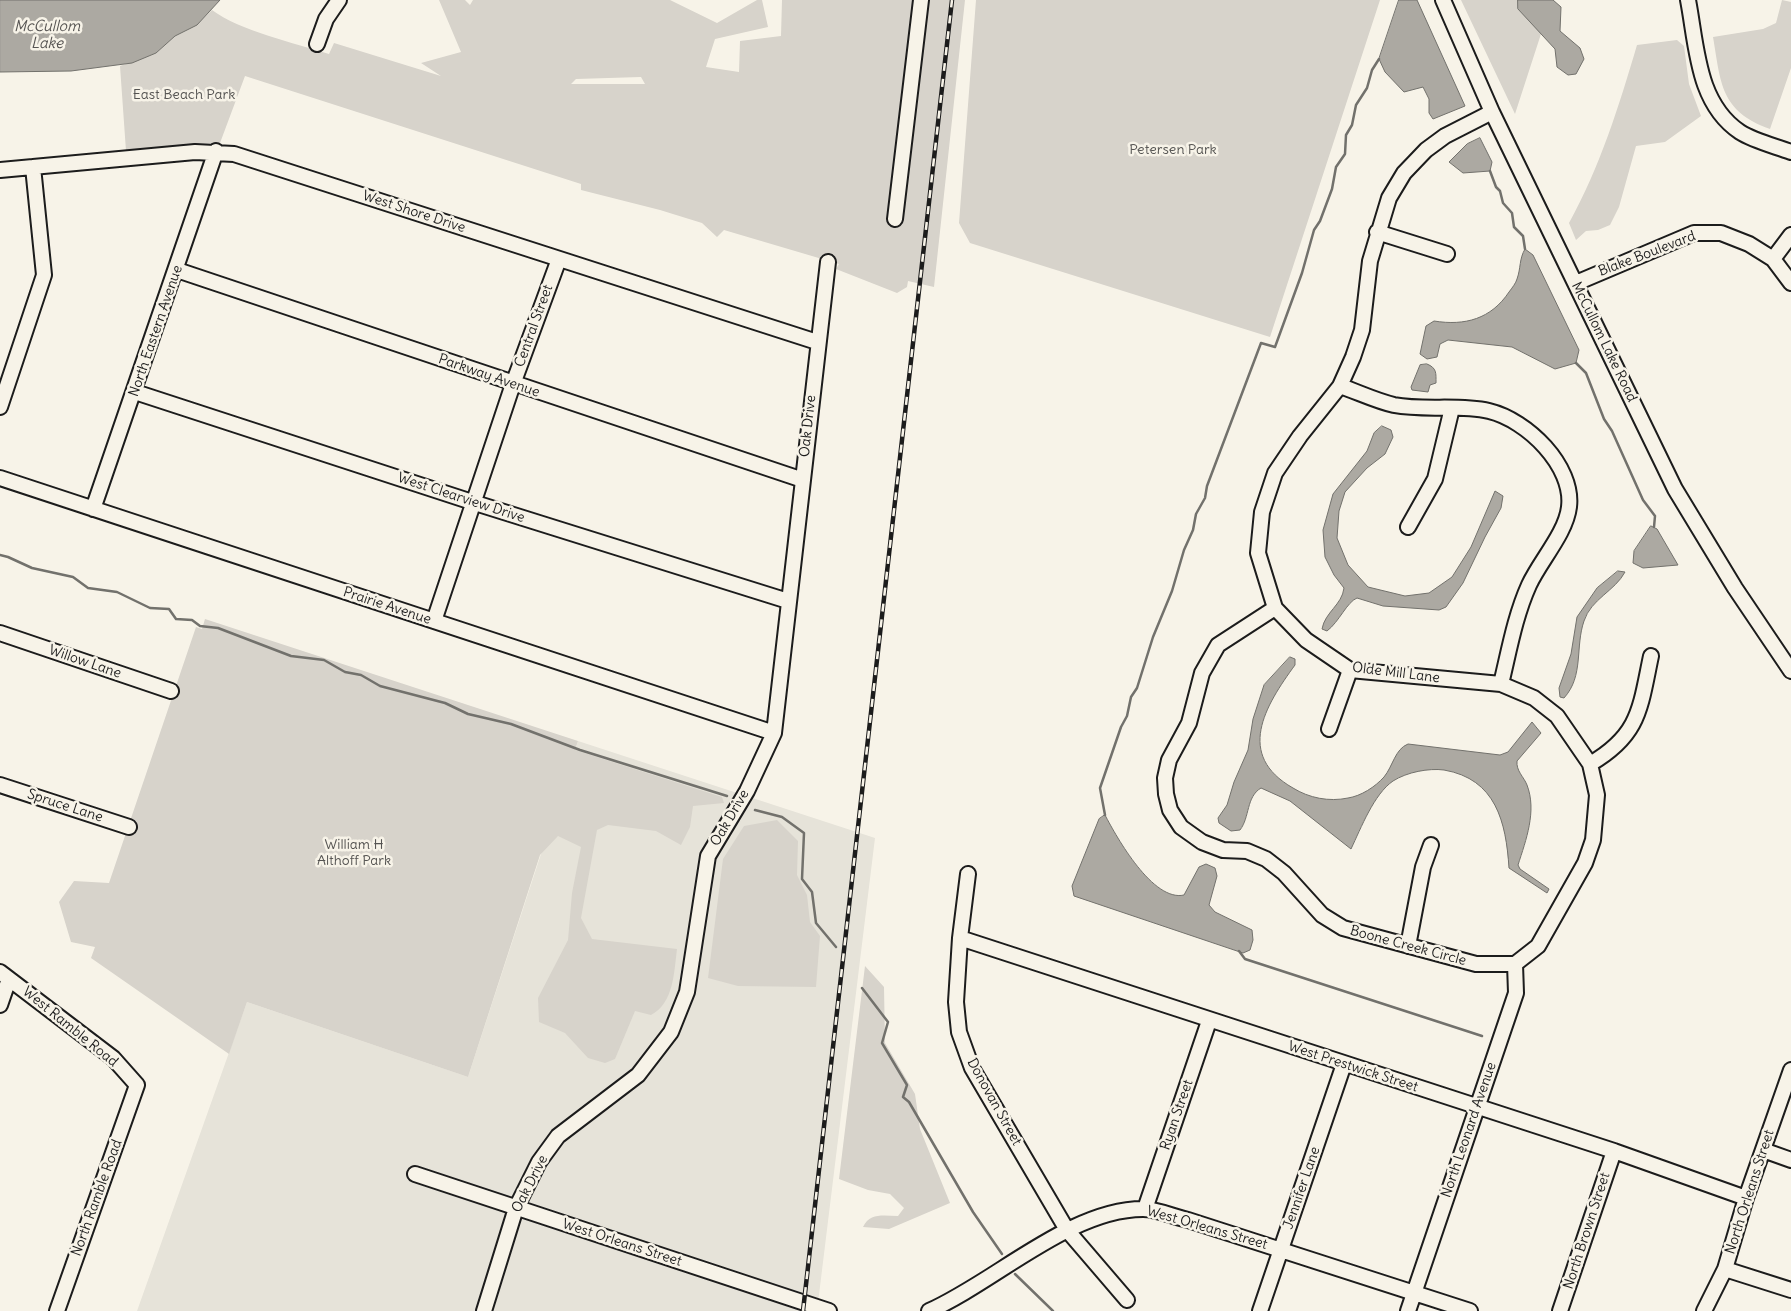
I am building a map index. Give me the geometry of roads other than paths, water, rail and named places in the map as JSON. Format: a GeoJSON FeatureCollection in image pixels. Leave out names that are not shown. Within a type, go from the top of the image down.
{"type":"FeatureCollection","features":[{"type":"Feature","properties":{"kind":"street"},"geometry":{"type":"LineString","coordinates":[[317,44],[326,19],[338,0]]}},
{"type":"Feature","properties":{"kind":"street"},"geometry":{"type":"LineString","coordinates":[[895,219],[921,0]]}},
{"type":"Feature","properties":{"kind":"street","name":"McCullom Lake Road"},"geometry":{"type":"LineString","coordinates":[[1443,0],[1492,112],[1675,489],[1735,588],[1791,671]]}},
{"type":"Feature","properties":{"kind":"street"},"geometry":{"type":"LineString","coordinates":[[1688,0],[1704,90],[1721,116],[1741,133],[1791,152]]}},
{"type":"Feature","properties":{"kind":"street","name":"Olde Mill Lane"},"geometry":{"type":"LineString","coordinates":[[1492,112],[1445,136],[1426,150],[1404,173],[1389,198],[1377,232],[1370,261],[1362,330],[1340,386],[1300,436],[1276,473],[1262,512],[1258,553],[1275,608],[1306,640],[1350,670],[1501,684],[1534,698],[1557,716],[1590,764],[1597,795],[1593,840],[1585,863],[1538,946],[1514,964]]}},
{"type":"Feature","properties":{"kind":"street","name":"West Shore Drive"},"geometry":{"type":"LineString","coordinates":[[0,170],[195,152],[216,152],[257,160],[817,342]]}},
{"type":"Feature","properties":{"kind":"street","name":"North Eastern Avenue"},"geometry":{"type":"LineString","coordinates":[[93,509],[135,392],[216,152]]}},
{"type":"Feature","properties":{"kind":"street"},"geometry":{"type":"LineString","coordinates":[[0,408],[44,275],[33,167]]}},
{"type":"Feature","properties":{"kind":"street"},"geometry":{"type":"LineString","coordinates":[[1377,232],[1448,254]]}},
{"type":"Feature","properties":{"kind":"street","name":"Blake Boulevard"},"geometry":{"type":"LineString","coordinates":[[1576,283],[1694,233],[1721,233],[1749,244],[1773,259],[1791,283]]}},
{"type":"Feature","properties":{"kind":"street"},"geometry":{"type":"LineString","coordinates":[[1773,259],[1791,235]]}},
{"type":"Feature","properties":{"kind":"street","name":"Central Street"},"geometry":{"type":"LineString","coordinates":[[434,621],[472,502],[558,259]]}},
{"type":"Feature","properties":{"kind":"street","name":"Oak Drive"},"geometry":{"type":"LineString","coordinates":[[484,1311],[516,1208],[539,1162],[558,1136],[638,1075],[671,1032],[687,992],[708,856],[747,791],[774,734],[817,342],[828,262]]}},
{"type":"Feature","properties":{"kind":"street","name":"Parkway Avenue"},"geometry":{"type":"LineString","coordinates":[[177,270],[803,480]]}},
{"type":"Feature","properties":{"kind":"street"},"geometry":{"type":"LineString","coordinates":[[1340,386],[1394,405],[1490,412],[1510,420],[1528,431],[1559,467],[1566,484],[1569,507],[1564,526],[1529,586],[1518,617],[1501,684]]}},
{"type":"Feature","properties":{"kind":"street","name":"West Clearview Drive"},"geometry":{"type":"LineString","coordinates":[[135,392],[472,502],[788,602]]}},
{"type":"Feature","properties":{"kind":"street"},"geometry":{"type":"LineString","coordinates":[[1408,527],[1435,479],[1452,408]]}},
{"type":"Feature","properties":{"kind":"street","name":"Prairie Avenue"},"geometry":{"type":"LineString","coordinates":[[0,478],[774,734]]}},
{"type":"Feature","properties":{"kind":"street","name":"Boone Creek Circle"},"geometry":{"type":"LineString","coordinates":[[1275,608],[1218,645],[1202,673],[1190,723],[1169,760],[1165,778],[1170,810],[1181,827],[1202,842],[1223,850],[1247,851],[1266,860],[1284,873],[1322,915],[1343,928],[1476,964],[1514,964]]}},
{"type":"Feature","properties":{"kind":"street","name":"Willow Lane"},"geometry":{"type":"LineString","coordinates":[[0,633],[171,691]]}},
{"type":"Feature","properties":{"kind":"street"},"geometry":{"type":"LineString","coordinates":[[1590,764],[1609,753],[1628,733],[1640,710],[1650,656]]}},
{"type":"Feature","properties":{"kind":"street"},"geometry":{"type":"LineString","coordinates":[[1329,729],[1350,670]]}},
{"type":"Feature","properties":{"kind":"street","name":"Spruce Lane"},"geometry":{"type":"LineString","coordinates":[[0,784],[129,827]]}},
{"type":"Feature","properties":{"kind":"street"},"geometry":{"type":"LineString","coordinates":[[1408,946],[1423,867],[1432,845]]}},
{"type":"Feature","properties":{"kind":"street","name":"Donovan Street"},"geometry":{"type":"LineString","coordinates":[[968,874],[960,938],[956,1002],[959,1032],[972,1068],[1067,1230],[1127,1300]]}},
{"type":"Feature","properties":{"kind":"street","name":"West Prestwick Street"},"geometry":{"type":"LineString","coordinates":[[960,938],[1210,1021],[1614,1151],[1746,1198]]}},
{"type":"Feature","properties":{"kind":"street","name":"North Leonard Avenue"},"geometry":{"type":"LineString","coordinates":[[1408,1311],[1516,993],[1514,964]]}},
{"type":"Feature","properties":{"kind":"street"},"geometry":{"type":"LineString","coordinates":[[0,1005],[5,976]]}},
{"type":"Feature","properties":{"kind":"street","name":"West Ramble Road"},"geometry":{"type":"LineString","coordinates":[[5,976],[113,1058],[137,1085]]}},
{"type":"Feature","properties":{"kind":"street","name":"Ryan Street"},"geometry":{"type":"LineString","coordinates":[[1145,1209],[1210,1021]]}},
{"type":"Feature","properties":{"kind":"street","name":"Jennifer Lane"},"geometry":{"type":"LineString","coordinates":[[1260,1311],[1344,1064]]}},
{"type":"Feature","properties":{"kind":"street","name":"North Orleans Street"},"geometry":{"type":"LineString","coordinates":[[1704,1311],[1725,1268],[1746,1198],[1791,1070]]}},
{"type":"Feature","properties":{"kind":"street","name":"North Ramble Road"},"geometry":{"type":"LineString","coordinates":[[56,1311],[137,1085]]}},
{"type":"Feature","properties":{"kind":"street"},"geometry":{"type":"LineString","coordinates":[[1763,1150],[1791,1160]]}},
{"type":"Feature","properties":{"kind":"street","name":"North Brown Street"},"geometry":{"type":"LineString","coordinates":[[1560,1311],[1614,1151]]}},
{"type":"Feature","properties":{"kind":"street","name":"West Orleans Street"},"geometry":{"type":"LineString","coordinates":[[416,1174],[829,1311]]}},
{"type":"Feature","properties":{"kind":"street","name":"West Orleans Street"},"geometry":{"type":"LineString","coordinates":[[929,1311],[953,1300],[1067,1230],[1105,1214],[1145,1209],[1282,1250],[1470,1311]]}},
{"type":"Feature","properties":{"kind":"street"},"geometry":{"type":"LineString","coordinates":[[1725,1268],[1791,1290]]}},
{"type":"Feature","properties":{"kind":"water","name":"McCullom Lake"},"geometry":{"type":"Polygon","coordinates":[[[0,0],[220,0],[197,25],[175,36],[156,53],[132,63],[71,71],[0,72],[0,0]]]}},
{"type":"Feature","properties":{"kind":"water"},"geometry":{"type":"Polygon","coordinates":[[[1399,0],[1417,0],[1465,106],[1433,119],[1429,113],[1429,99],[1423,87],[1404,92],[1385,72],[1379,59],[1399,0]]]}},
{"type":"Feature","properties":{"kind":"water"},"geometry":{"type":"Polygon","coordinates":[[[1518,0],[1553,0],[1561,7],[1560,31],[1580,48],[1584,59],[1576,74],[1568,75],[1557,67],[1555,49],[1518,9],[1518,0]]]}},
{"type":"Feature","properties":{"kind":"water"},"geometry":{"type":"Polygon","coordinates":[[[1480,138],[1492,162],[1490,171],[1463,173],[1449,162],[1467,144],[1480,138]]]}},
{"type":"Feature","properties":{"kind":"water"},"geometry":{"type":"Polygon","coordinates":[[[1525,249],[1533,255],[1579,350],[1576,363],[1555,369],[1512,347],[1448,340],[1440,344],[1437,357],[1427,359],[1420,354],[1426,326],[1434,321],[1467,321],[1486,314],[1502,301],[1516,281],[1525,249]]]}},
{"type":"Feature","properties":{"kind":"water"},"geometry":{"type":"Polygon","coordinates":[[[1427,364],[1433,367],[1435,371],[1436,383],[1430,385],[1428,392],[1412,390],[1411,387],[1420,365],[1427,364]]]}},
{"type":"Feature","properties":{"kind":"water"},"geometry":{"type":"Polygon","coordinates":[[[1382,426],[1391,430],[1393,437],[1385,454],[1367,468],[1345,492],[1339,511],[1337,538],[1348,565],[1368,587],[1405,596],[1429,593],[1452,577],[1471,547],[1495,491],[1503,496],[1501,508],[1463,583],[1446,607],[1439,610],[1383,606],[1357,598],[1353,600],[1327,631],[1322,629],[1324,623],[1343,594],[1344,588],[1334,575],[1325,557],[1323,530],[1333,494],[1367,451],[1374,433],[1382,426]]]}},
{"type":"Feature","properties":{"kind":"water"},"geometry":{"type":"Polygon","coordinates":[[[1651,526],[1657,529],[1678,565],[1643,568],[1633,563],[1634,551],[1651,526]]]}},
{"type":"Feature","properties":{"kind":"water"},"geometry":{"type":"Polygon","coordinates":[[[1618,571],[1625,572],[1621,579],[1587,613],[1581,631],[1577,671],[1570,689],[1564,698],[1560,697],[1559,688],[1571,654],[1577,617],[1597,588],[1618,571]]]}},
{"type":"Feature","properties":{"kind":"water"},"geometry":{"type":"Polygon","coordinates":[[[1290,657],[1295,659],[1295,665],[1266,713],[1261,729],[1260,745],[1265,761],[1275,775],[1293,788],[1312,797],[1341,799],[1368,791],[1384,777],[1397,754],[1408,744],[1500,755],[1508,752],[1532,722],[1541,733],[1517,761],[1519,771],[1527,785],[1531,805],[1529,825],[1518,865],[1520,869],[1549,889],[1547,893],[1509,868],[1501,819],[1487,793],[1476,783],[1462,775],[1444,770],[1425,770],[1411,773],[1393,781],[1374,803],[1351,849],[1290,801],[1261,788],[1250,802],[1240,830],[1231,831],[1219,823],[1218,818],[1227,805],[1234,782],[1248,750],[1253,719],[1264,685],[1290,657]]]}},
{"type":"Feature","properties":{"kind":"water"},"geometry":{"type":"Polygon","coordinates":[[[1105,815],[1137,866],[1160,889],[1172,895],[1184,895],[1199,867],[1206,864],[1215,868],[1217,876],[1209,905],[1215,912],[1252,930],[1253,940],[1250,950],[1243,953],[1074,896],[1072,886],[1099,819],[1105,815]]]}},
{"type":"Feature","properties":{"kind":"waterway"},"geometry":{"type":"LineString","coordinates":[[1105,815],[1100,788],[1121,727],[1127,716],[1131,697],[1137,688],[1153,637],[1172,591],[1184,550],[1193,530],[1196,514],[1205,498],[1207,486],[1261,343],[1275,347],[1302,273],[1314,230],[1320,221],[1332,189],[1336,167],[1345,154],[1346,135],[1352,125],[1356,105],[1367,88],[1372,70],[1379,59]]}},
{"type":"Feature","properties":{"kind":"waterway"},"geometry":{"type":"LineString","coordinates":[[1490,171],[1496,187],[1500,191],[1503,203],[1512,213],[1514,227],[1523,236],[1525,249]]}},
{"type":"Feature","properties":{"kind":"waterway"},"geometry":{"type":"LineString","coordinates":[[1576,363],[1586,373],[1604,419],[1612,431],[1643,500],[1655,516],[1654,527]]}},
{"type":"Feature","properties":{"kind":"waterway"},"geometry":{"type":"LineString","coordinates":[[0,555],[32,568],[73,577],[88,588],[117,592],[150,608],[169,609],[176,619],[192,620],[200,626],[218,628],[291,656],[324,660],[345,672],[361,675],[380,686],[445,703],[468,714],[511,724],[580,750],[727,796]]}},
{"type":"Feature","properties":{"kind":"waterway"},"geometry":{"type":"LineString","coordinates":[[755,810],[782,817],[804,833],[802,879],[812,892],[816,923],[836,947]]}},
{"type":"Feature","properties":{"kind":"waterway"},"geometry":{"type":"LineString","coordinates":[[1239,951],[1245,959],[1482,1036]]}},
{"type":"Feature","properties":{"kind":"waterway"},"geometry":{"type":"LineString","coordinates":[[862,988],[888,1022],[882,1043],[907,1085],[903,1097],[909,1102],[973,1212],[1002,1254]]}},
{"type":"Feature","properties":{"kind":"waterway"},"geometry":{"type":"LineString","coordinates":[[1015,1274],[1053,1311]]}},
{"type":"Feature","properties":{"kind":"railway"},"geometry":{"type":"LineString","coordinates":[[803,1311],[952,0]]}},
{"type":"Feature","properties":{"kind":"park label","name":"East Beach Park"},"geometry":{"type":"Point","coordinates":[184,95]}},
{"type":"Feature","properties":{"kind":"park label","name":"Petersen Park"},"geometry":{"type":"Point","coordinates":[1173,150]}},
{"type":"Feature","properties":{"kind":"park label","name":"William H Althoff Park"},"geometry":{"type":"Point","coordinates":[354,854]}}]}
